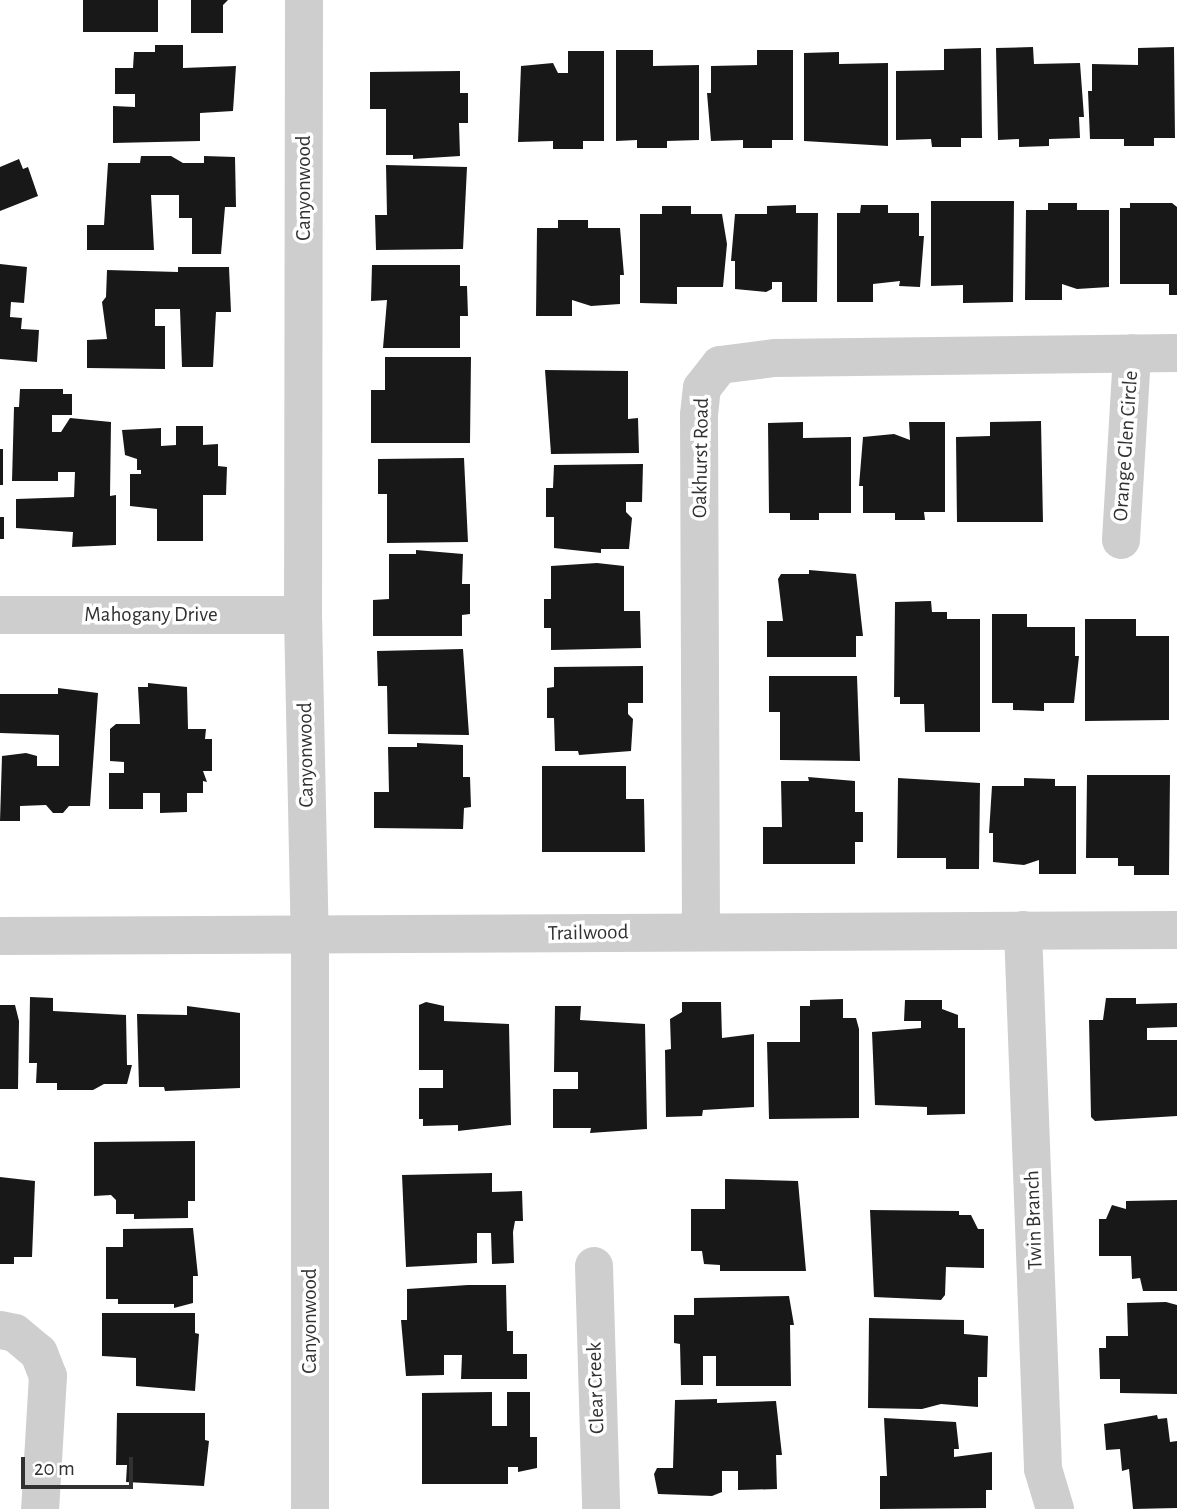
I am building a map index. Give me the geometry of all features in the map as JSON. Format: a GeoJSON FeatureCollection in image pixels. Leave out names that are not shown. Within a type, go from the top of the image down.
{"type":"FeatureCollection","features":[{"type":"Feature","properties":{"kind":"street","name":"Canyonwood"},"geometry":{"type":"LineString","coordinates":[[304,0],[303,615],[310,938],[310,1509]]}},
{"type":"Feature","properties":{"kind":"street","name":"Orange Glen Circle"},"geometry":{"type":"LineString","coordinates":[[1121,540],[1132,353]]}},
{"type":"Feature","properties":{"kind":"street","name":"Oakhurst Road"},"geometry":{"type":"LineString","coordinates":[[701,930],[702,388],[720,365],[745,359],[1177,353]]}},
{"type":"Feature","properties":{"kind":"street","name":"Mahogany Drive"},"geometry":{"type":"LineString","coordinates":[[0,615],[303,615]]}},
{"type":"Feature","properties":{"kind":"street","name":"Trailwood"},"geometry":{"type":"LineString","coordinates":[[0,936],[310,938],[701,930],[1177,930]]}},
{"type":"Feature","properties":{"kind":"street","name":"Twin Branch"},"geometry":{"type":"LineString","coordinates":[[1023,930],[1043,1469],[1055,1509]]}},
{"type":"Feature","properties":{"kind":"street","name":"Clear Creek"},"geometry":{"type":"LineString","coordinates":[[594,1266],[601,1509]]}},
{"type":"Feature","properties":{"kind":"street"},"geometry":{"type":"LineString","coordinates":[[0,1330],[15,1333],[39,1353],[48,1376],[49,1412],[40,1509]]}},
{"type":"Feature","properties":{"kind":"building"},"geometry":{"type":"Polygon","coordinates":[[[83,0],[158,0],[158,32],[83,32],[83,0]]]}},
{"type":"Feature","properties":{"kind":"building"},"geometry":{"type":"Polygon","coordinates":[[[191,0],[228,0],[223,5],[223,33],[191,33],[191,0]]]}},
{"type":"Feature","properties":{"kind":"building"},"geometry":{"type":"Polygon","coordinates":[[[155,45],[183,45],[183,68],[236,66],[233,111],[200,113],[200,141],[113,143],[113,106],[135,107],[135,94],[115,94],[115,68],[133,68],[134,52],[155,52],[155,45]]]}},
{"type":"Feature","properties":{"kind":"building"},"geometry":{"type":"Polygon","coordinates":[[[1033,47],[1034,64],[1080,63],[1084,117],[1079,117],[1080,138],[1049,139],[1049,146],[1019,147],[1019,139],[998,140],[996,48],[1033,47]]]}},
{"type":"Feature","properties":{"kind":"building"},"geometry":{"type":"Polygon","coordinates":[[[1174,47],[1175,138],[1154,138],[1154,146],[1124,146],[1124,139],[1090,139],[1088,91],[1092,91],[1092,64],[1138,65],[1138,48],[1174,47]]]}},
{"type":"Feature","properties":{"kind":"building"},"geometry":{"type":"Polygon","coordinates":[[[981,48],[982,138],[961,138],[961,147],[932,147],[931,139],[896,140],[896,71],[944,70],[944,49],[981,48]]]}},
{"type":"Feature","properties":{"kind":"building"},"geometry":{"type":"Polygon","coordinates":[[[616,50],[653,50],[653,66],[699,65],[699,140],[667,141],[667,148],[637,148],[637,140],[616,141],[616,50]]]}},
{"type":"Feature","properties":{"kind":"building"},"geometry":{"type":"Polygon","coordinates":[[[757,50],[793,50],[793,140],[772,140],[772,148],[743,148],[743,140],[711,141],[707,93],[711,93],[711,66],[757,65],[757,50]]]}},
{"type":"Feature","properties":{"kind":"building"},"geometry":{"type":"Polygon","coordinates":[[[568,51],[604,51],[604,141],[583,141],[583,149],[553,149],[553,141],[518,142],[521,66],[553,63],[558,73],[568,73],[568,51]]]}},
{"type":"Feature","properties":{"kind":"building"},"geometry":{"type":"Polygon","coordinates":[[[839,52],[839,64],[888,63],[888,146],[804,141],[804,53],[839,52]]]}},
{"type":"Feature","properties":{"kind":"building"},"geometry":{"type":"Polygon","coordinates":[[[460,71],[460,93],[468,93],[468,123],[459,123],[460,156],[413,159],[413,155],[386,155],[386,109],[370,109],[370,72],[460,71]]]}},
{"type":"Feature","properties":{"kind":"building"},"geometry":{"type":"Polygon","coordinates":[[[141,156],[171,156],[183,163],[204,163],[204,156],[235,157],[236,207],[225,207],[221,254],[192,254],[192,218],[179,218],[179,195],[151,195],[154,250],[87,250],[87,225],[104,225],[108,163],[140,163],[141,156]]]}},
{"type":"Feature","properties":{"kind":"building"},"geometry":{"type":"Polygon","coordinates":[[[19,159],[23,169],[28,167],[38,196],[0,211],[0,167],[19,159]]]}},
{"type":"Feature","properties":{"kind":"building"},"geometry":{"type":"Polygon","coordinates":[[[386,165],[467,167],[463,249],[376,250],[375,215],[387,215],[386,165]]]}},
{"type":"Feature","properties":{"kind":"building"},"geometry":{"type":"Polygon","coordinates":[[[931,201],[1014,201],[1013,302],[963,303],[963,285],[931,286],[931,201]]]}},
{"type":"Feature","properties":{"kind":"building"},"geometry":{"type":"Polygon","coordinates":[[[1048,203],[1077,203],[1077,210],[1109,210],[1109,287],[1077,289],[1062,284],[1062,300],[1025,300],[1026,210],[1048,210],[1048,203]]]}},
{"type":"Feature","properties":{"kind":"building"},"geometry":{"type":"Polygon","coordinates":[[[1130,203],[1172,203],[1177,207],[1177,295],[1169,295],[1169,284],[1120,284],[1120,208],[1130,208],[1130,203]]]}},
{"type":"Feature","properties":{"kind":"building"},"geometry":{"type":"Polygon","coordinates":[[[796,205],[796,213],[818,213],[817,302],[782,302],[782,282],[772,282],[772,289],[766,292],[735,289],[735,261],[731,261],[735,214],[767,214],[767,206],[796,205]]]}},
{"type":"Feature","properties":{"kind":"building"},"geometry":{"type":"Polygon","coordinates":[[[861,205],[888,205],[888,213],[919,213],[919,236],[924,236],[920,287],[899,286],[900,281],[873,284],[873,302],[837,302],[837,213],[860,213],[861,205]]]}},
{"type":"Feature","properties":{"kind":"building"},"geometry":{"type":"Polygon","coordinates":[[[662,206],[691,206],[691,214],[722,214],[727,244],[723,287],[677,287],[677,304],[640,303],[640,214],[662,214],[662,206]]]}},
{"type":"Feature","properties":{"kind":"building"},"geometry":{"type":"Polygon","coordinates":[[[558,220],[588,220],[588,228],[620,228],[624,275],[620,275],[620,304],[591,306],[572,300],[572,316],[536,316],[537,228],[558,228],[558,220]]]}},
{"type":"Feature","properties":{"kind":"building"},"geometry":{"type":"Polygon","coordinates":[[[0,264],[27,267],[24,303],[11,302],[10,317],[22,318],[21,329],[39,330],[37,362],[0,359],[0,264]]]}},
{"type":"Feature","properties":{"kind":"building"},"geometry":{"type":"Polygon","coordinates":[[[372,265],[460,265],[460,286],[467,286],[468,316],[460,316],[460,348],[383,348],[387,300],[371,301],[372,265]]]}},
{"type":"Feature","properties":{"kind":"building"},"geometry":{"type":"Polygon","coordinates":[[[178,267],[229,267],[231,312],[216,312],[213,367],[182,367],[180,309],[155,309],[155,326],[165,326],[165,369],[87,368],[87,340],[107,339],[102,302],[106,297],[107,270],[178,272],[178,267]]]}},
{"type":"Feature","properties":{"kind":"building"},"geometry":{"type":"Polygon","coordinates":[[[385,357],[471,357],[470,443],[371,443],[371,390],[385,390],[385,357]]]}},
{"type":"Feature","properties":{"kind":"building"},"geometry":{"type":"Polygon","coordinates":[[[545,370],[628,371],[628,419],[638,418],[639,453],[551,454],[545,370]]]}},
{"type":"Feature","properties":{"kind":"building"},"geometry":{"type":"Polygon","coordinates":[[[20,389],[63,389],[63,394],[72,394],[72,415],[52,415],[52,432],[61,432],[70,418],[111,422],[110,496],[116,495],[116,545],[72,547],[73,532],[16,528],[16,499],[74,497],[75,472],[58,472],[58,481],[12,481],[14,407],[19,407],[20,389]]]}},
{"type":"Feature","properties":{"kind":"building"},"geometry":{"type":"Polygon","coordinates":[[[1041,421],[1043,522],[957,522],[956,437],[990,436],[990,422],[1041,421]]]}},
{"type":"Feature","properties":{"kind":"building"},"geometry":{"type":"Polygon","coordinates":[[[803,422],[803,438],[851,437],[851,513],[819,513],[819,520],[790,520],[790,513],[769,513],[768,423],[803,422]]]}},
{"type":"Feature","properties":{"kind":"building"},"geometry":{"type":"Polygon","coordinates":[[[909,422],[945,422],[945,512],[924,512],[925,520],[895,520],[895,513],[863,513],[863,486],[859,486],[863,437],[894,434],[910,440],[909,422]]]}},
{"type":"Feature","properties":{"kind":"building"},"geometry":{"type":"Polygon","coordinates":[[[176,426],[203,426],[203,445],[218,444],[218,466],[227,467],[226,495],[203,495],[203,541],[157,541],[157,509],[130,506],[130,474],[141,474],[141,470],[137,470],[137,459],[125,455],[122,430],[161,428],[161,446],[176,445],[176,426]]]}},
{"type":"Feature","properties":{"kind":"building"},"geometry":{"type":"Polygon","coordinates":[[[0,449],[3,449],[3,485],[0,485],[0,449]]]}},
{"type":"Feature","properties":{"kind":"building"},"geometry":{"type":"Polygon","coordinates":[[[464,458],[468,542],[387,543],[387,494],[378,494],[378,459],[464,458]]]}},
{"type":"Feature","properties":{"kind":"building"},"geometry":{"type":"Polygon","coordinates":[[[643,464],[642,502],[626,502],[626,512],[632,518],[629,549],[601,549],[601,553],[554,548],[554,517],[546,517],[546,488],[553,488],[554,465],[643,464]]]}},
{"type":"Feature","properties":{"kind":"building"},"geometry":{"type":"Polygon","coordinates":[[[0,517],[4,517],[4,539],[0,539],[0,517]]]}},
{"type":"Feature","properties":{"kind":"building"},"geometry":{"type":"Polygon","coordinates":[[[416,550],[463,554],[462,584],[470,584],[470,614],[462,615],[462,636],[373,636],[373,600],[389,599],[389,554],[416,554],[416,550]]]}},
{"type":"Feature","properties":{"kind":"building"},"geometry":{"type":"Polygon","coordinates":[[[597,563],[624,566],[624,611],[640,611],[641,648],[551,650],[551,628],[544,628],[544,599],[551,599],[551,566],[597,563]]]}},
{"type":"Feature","properties":{"kind":"building"},"geometry":{"type":"Polygon","coordinates":[[[809,570],[856,574],[863,636],[856,636],[856,657],[767,657],[767,621],[783,621],[778,579],[781,574],[809,574],[809,570]]]}},
{"type":"Feature","properties":{"kind":"building"},"geometry":{"type":"Polygon","coordinates":[[[931,601],[932,612],[947,612],[947,619],[980,619],[980,732],[925,732],[924,704],[900,704],[900,697],[894,697],[895,602],[931,601]]]}},
{"type":"Feature","properties":{"kind":"building"},"geometry":{"type":"Polygon","coordinates":[[[992,614],[1027,614],[1027,627],[1075,627],[1075,656],[1079,656],[1074,703],[1044,703],[1044,711],[1013,710],[1013,703],[992,703],[992,614]]]}},
{"type":"Feature","properties":{"kind":"building"},"geometry":{"type":"Polygon","coordinates":[[[1085,619],[1136,619],[1136,636],[1169,636],[1169,720],[1085,721],[1085,619]]]}},
{"type":"Feature","properties":{"kind":"building"},"geometry":{"type":"Polygon","coordinates":[[[463,649],[469,735],[388,734],[387,686],[378,686],[377,651],[463,649]]]}},
{"type":"Feature","properties":{"kind":"building"},"geometry":{"type":"Polygon","coordinates":[[[643,666],[643,703],[628,703],[628,714],[633,719],[631,751],[579,755],[578,751],[555,751],[554,718],[547,718],[547,688],[554,687],[554,667],[643,666]]]}},
{"type":"Feature","properties":{"kind":"building"},"geometry":{"type":"Polygon","coordinates":[[[769,676],[857,676],[860,761],[780,760],[780,712],[769,712],[769,676]]]}},
{"type":"Feature","properties":{"kind":"building"},"geometry":{"type":"Polygon","coordinates":[[[148,683],[187,687],[188,729],[206,729],[205,739],[212,739],[212,771],[203,771],[207,782],[203,781],[203,793],[187,793],[187,812],[160,813],[160,793],[143,793],[143,809],[109,809],[109,773],[124,773],[124,762],[110,761],[110,729],[116,724],[140,724],[138,687],[148,687],[148,683]]]}},
{"type":"Feature","properties":{"kind":"building"},"geometry":{"type":"Polygon","coordinates":[[[58,688],[98,693],[90,806],[69,806],[63,813],[53,813],[46,805],[20,806],[20,821],[0,821],[2,756],[26,753],[37,756],[37,766],[59,766],[59,735],[0,733],[0,694],[58,694],[58,688]]]}},
{"type":"Feature","properties":{"kind":"building"},"geometry":{"type":"Polygon","coordinates":[[[417,743],[463,745],[463,777],[470,777],[471,807],[464,808],[463,829],[374,828],[374,792],[389,792],[388,747],[417,747],[417,743]]]}},
{"type":"Feature","properties":{"kind":"building"},"geometry":{"type":"Polygon","coordinates":[[[542,766],[626,766],[626,799],[644,799],[645,852],[542,852],[542,766]]]}},
{"type":"Feature","properties":{"kind":"building"},"geometry":{"type":"Polygon","coordinates":[[[1087,775],[1170,775],[1169,875],[1134,875],[1134,866],[1118,866],[1118,858],[1086,858],[1087,775]]]}},
{"type":"Feature","properties":{"kind":"building"},"geometry":{"type":"Polygon","coordinates":[[[808,777],[855,781],[855,812],[863,812],[863,842],[855,842],[855,864],[763,864],[763,827],[782,827],[781,781],[809,781],[808,777]]]}},
{"type":"Feature","properties":{"kind":"building"},"geometry":{"type":"Polygon","coordinates":[[[898,778],[980,783],[979,869],[946,869],[946,858],[897,858],[898,778]]]}},
{"type":"Feature","properties":{"kind":"building"},"geometry":{"type":"Polygon","coordinates":[[[1024,778],[1055,779],[1055,786],[1076,786],[1076,874],[1039,874],[1039,860],[1024,865],[993,862],[993,833],[989,833],[992,786],[1024,786],[1024,778]]]}},
{"type":"Feature","properties":{"kind":"building"},"geometry":{"type":"Polygon","coordinates":[[[30,997],[53,998],[53,1011],[126,1015],[127,1065],[132,1065],[127,1084],[104,1084],[93,1090],[57,1090],[57,1083],[36,1083],[37,1063],[29,1063],[30,997]]]}},
{"type":"Feature","properties":{"kind":"building"},"geometry":{"type":"Polygon","coordinates":[[[1106,998],[1136,998],[1136,1004],[1177,1003],[1177,1027],[1147,1028],[1147,1040],[1177,1040],[1177,1116],[1095,1121],[1091,1117],[1089,1020],[1103,1020],[1106,998]]]}},
{"type":"Feature","properties":{"kind":"building"},"geometry":{"type":"Polygon","coordinates":[[[843,999],[843,1018],[856,1018],[859,1029],[859,1118],[769,1119],[767,1042],[800,1042],[800,1006],[810,1006],[810,1000],[843,999]]]}},
{"type":"Feature","properties":{"kind":"building"},"geometry":{"type":"Polygon","coordinates":[[[905,1000],[942,1000],[942,1009],[958,1015],[958,1028],[965,1028],[965,1114],[927,1115],[927,1107],[875,1105],[872,1032],[921,1028],[921,1021],[904,1021],[905,1000]]]}},
{"type":"Feature","properties":{"kind":"building"},"geometry":{"type":"Polygon","coordinates":[[[426,1002],[444,1006],[444,1021],[509,1024],[511,1125],[458,1131],[458,1125],[423,1126],[423,1119],[419,1119],[419,1088],[443,1088],[443,1070],[419,1070],[419,1005],[426,1002]]]}},
{"type":"Feature","properties":{"kind":"building"},"geometry":{"type":"Polygon","coordinates":[[[682,1002],[721,1002],[722,1038],[754,1034],[754,1107],[703,1110],[702,1116],[666,1117],[665,1050],[671,1049],[670,1019],[682,1012],[682,1002]]]}},
{"type":"Feature","properties":{"kind":"building"},"geometry":{"type":"Polygon","coordinates":[[[0,1005],[15,1005],[19,1021],[18,1089],[0,1089],[0,1005]]]}},
{"type":"Feature","properties":{"kind":"building"},"geometry":{"type":"Polygon","coordinates":[[[187,1006],[240,1013],[240,1088],[165,1091],[164,1087],[139,1087],[137,1014],[187,1015],[187,1006]]]}},
{"type":"Feature","properties":{"kind":"building"},"geometry":{"type":"Polygon","coordinates":[[[555,1006],[581,1006],[580,1020],[645,1024],[647,1129],[590,1133],[591,1128],[553,1128],[553,1089],[578,1089],[578,1072],[554,1072],[555,1006]]]}},
{"type":"Feature","properties":{"kind":"building"},"geometry":{"type":"Polygon","coordinates":[[[195,1141],[195,1201],[188,1201],[188,1218],[134,1219],[134,1214],[116,1214],[116,1200],[111,1195],[94,1196],[94,1142],[195,1141]]]}},
{"type":"Feature","properties":{"kind":"building"},"geometry":{"type":"Polygon","coordinates":[[[492,1173],[492,1192],[522,1191],[523,1221],[515,1221],[513,1232],[514,1263],[492,1264],[491,1233],[477,1233],[477,1263],[406,1267],[402,1175],[492,1173]]]}},
{"type":"Feature","properties":{"kind":"building"},"geometry":{"type":"Polygon","coordinates":[[[0,1177],[35,1181],[32,1257],[14,1257],[14,1264],[0,1264],[0,1177]]]}},
{"type":"Feature","properties":{"kind":"building"},"geometry":{"type":"Polygon","coordinates":[[[725,1179],[798,1181],[806,1271],[720,1271],[720,1265],[704,1264],[702,1251],[691,1251],[691,1209],[725,1209],[725,1179]]]}},
{"type":"Feature","properties":{"kind":"building"},"geometry":{"type":"Polygon","coordinates":[[[1177,1200],[1177,1291],[1143,1291],[1140,1278],[1132,1279],[1131,1256],[1099,1256],[1099,1219],[1106,1219],[1112,1205],[1126,1209],[1126,1201],[1177,1200]]]}},
{"type":"Feature","properties":{"kind":"building"},"geometry":{"type":"Polygon","coordinates":[[[870,1210],[959,1211],[959,1215],[971,1215],[978,1229],[984,1229],[984,1268],[946,1267],[945,1295],[941,1300],[874,1297],[870,1210]]]}},
{"type":"Feature","properties":{"kind":"building"},"geometry":{"type":"Polygon","coordinates":[[[193,1228],[198,1276],[193,1276],[193,1303],[174,1308],[174,1304],[118,1304],[118,1299],[106,1299],[106,1247],[123,1247],[123,1229],[193,1228]]]}},
{"type":"Feature","properties":{"kind":"building"},"geometry":{"type":"Polygon","coordinates":[[[506,1285],[507,1331],[513,1331],[513,1354],[527,1354],[527,1379],[461,1379],[462,1355],[444,1355],[444,1375],[406,1376],[401,1320],[407,1320],[407,1289],[506,1285]]]}},
{"type":"Feature","properties":{"kind":"building"},"geometry":{"type":"Polygon","coordinates":[[[789,1296],[794,1325],[790,1325],[791,1386],[716,1386],[716,1356],[703,1356],[703,1385],[681,1385],[680,1344],[674,1343],[674,1315],[694,1315],[694,1298],[789,1296]]]}},
{"type":"Feature","properties":{"kind":"building"},"geometry":{"type":"Polygon","coordinates":[[[1166,1302],[1177,1305],[1177,1394],[1120,1393],[1120,1379],[1100,1379],[1099,1348],[1106,1348],[1106,1336],[1128,1336],[1127,1303],[1166,1302]]]}},
{"type":"Feature","properties":{"kind":"building"},"geometry":{"type":"Polygon","coordinates":[[[102,1313],[195,1313],[195,1333],[199,1334],[195,1391],[136,1386],[136,1358],[102,1356],[102,1313]]]}},
{"type":"Feature","properties":{"kind":"building"},"geometry":{"type":"Polygon","coordinates":[[[869,1318],[964,1320],[964,1334],[988,1336],[987,1377],[978,1377],[978,1407],[941,1404],[922,1409],[868,1408],[869,1318]]]}},
{"type":"Feature","properties":{"kind":"building"},"geometry":{"type":"Polygon","coordinates":[[[492,1392],[492,1426],[507,1426],[507,1392],[530,1392],[530,1437],[537,1437],[537,1468],[518,1472],[518,1467],[508,1467],[508,1484],[422,1484],[422,1393],[492,1392]]]}},
{"type":"Feature","properties":{"kind":"building"},"geometry":{"type":"Polygon","coordinates":[[[717,1399],[717,1403],[776,1401],[782,1455],[776,1455],[777,1489],[738,1490],[738,1471],[722,1471],[722,1492],[712,1496],[658,1494],[654,1474],[657,1468],[673,1468],[675,1400],[717,1399]]]}},
{"type":"Feature","properties":{"kind":"building"},"geometry":{"type":"Polygon","coordinates":[[[117,1413],[205,1413],[205,1440],[209,1441],[204,1486],[126,1482],[127,1465],[116,1465],[117,1413]]]}},
{"type":"Feature","properties":{"kind":"building"},"geometry":{"type":"Polygon","coordinates":[[[1157,1415],[1158,1419],[1167,1418],[1170,1442],[1177,1441],[1177,1508],[1133,1509],[1129,1469],[1122,1471],[1120,1449],[1106,1450],[1104,1424],[1157,1415]]]}},
{"type":"Feature","properties":{"kind":"building"},"geometry":{"type":"Polygon","coordinates":[[[884,1418],[956,1422],[959,1449],[954,1449],[954,1457],[992,1452],[992,1490],[986,1490],[986,1508],[880,1509],[880,1476],[887,1476],[884,1418]]]}}]}
